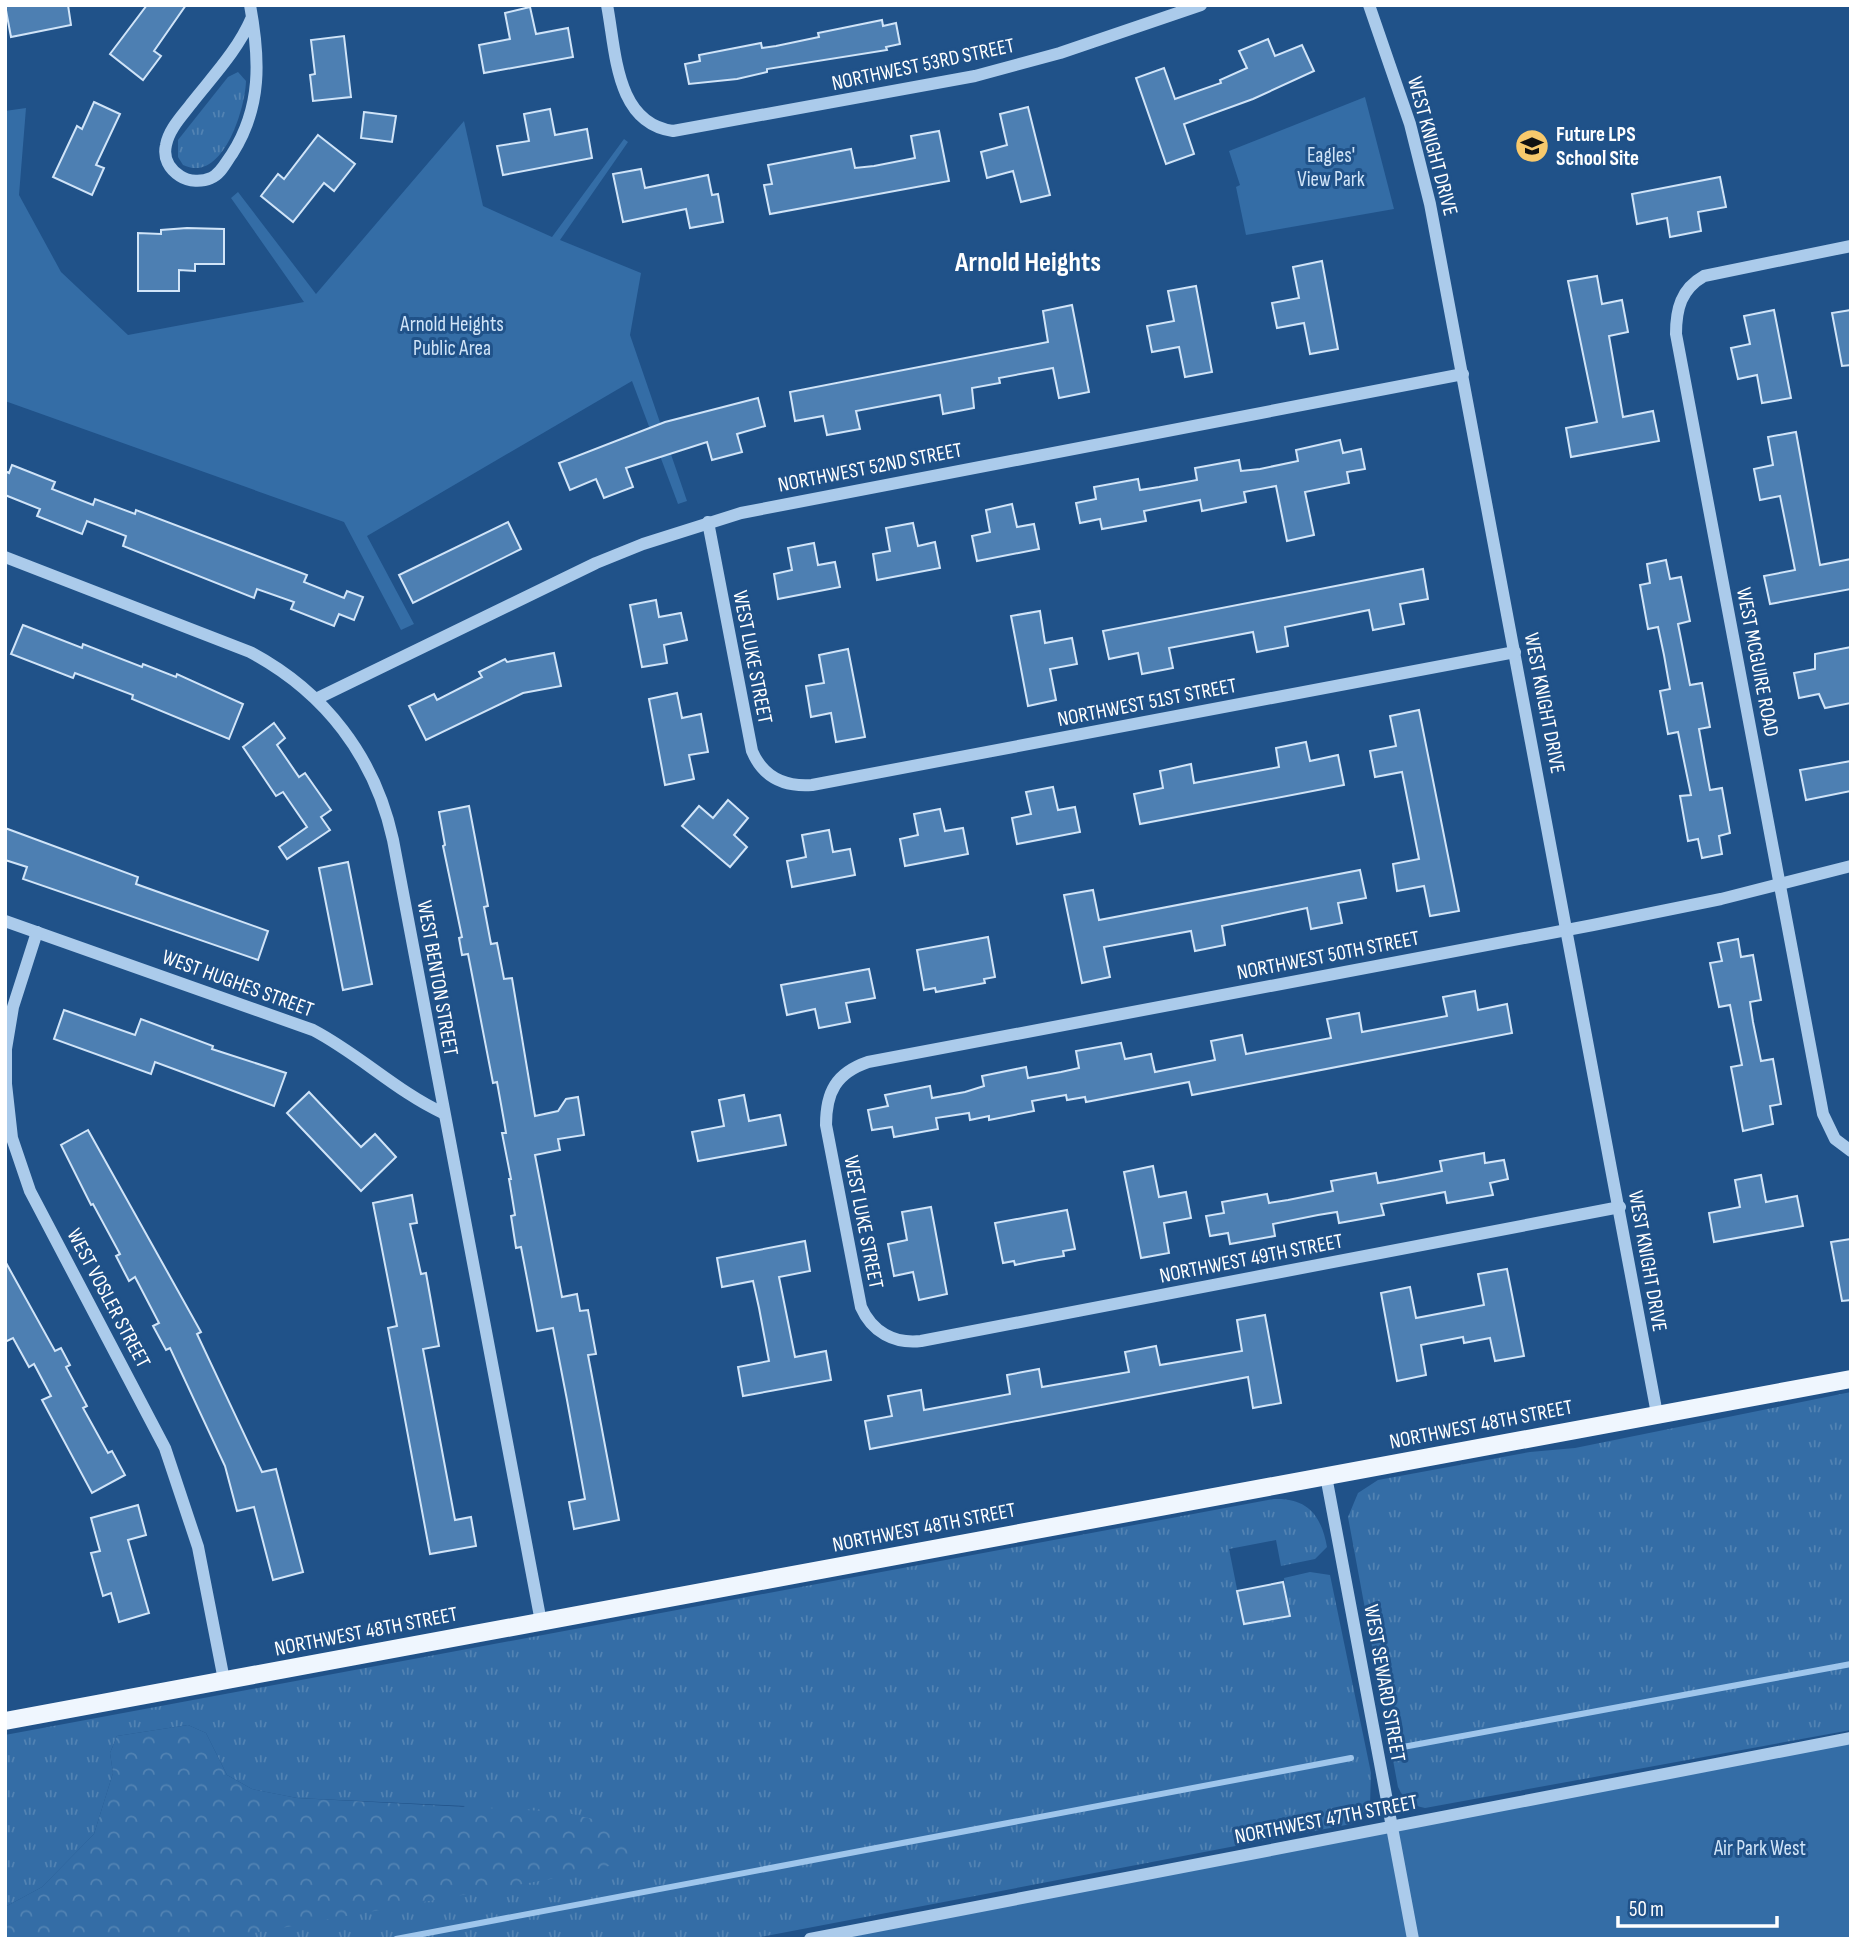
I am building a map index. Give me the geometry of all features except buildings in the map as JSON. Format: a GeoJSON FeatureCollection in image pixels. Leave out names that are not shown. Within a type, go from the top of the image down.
{"type":"FeatureCollection","features":[{"type":"Feature","properties":{"kind":"main road","name":"NORTHWEST 48TH STREET"},"geometry":{"type":"LineString","coordinates":[[5,1721],[1851,1378]]}},
{"type":"Feature","properties":{"kind":"street","name":"NORTHWEST 53RD STREET"},"geometry":{"type":"LineString","coordinates":[[607,5],[625,96],[636,113],[662,130],[686,130],[975,76],[1060,53],[1201,5]]}},
{"type":"Feature","properties":{"kind":"street","name":"WEST KNIGHT DRIVE"},"geometry":{"type":"LineString","coordinates":[[1370,5],[1419,160],[1463,374],[1657,1414]]}},
{"type":"Feature","properties":{"kind":"street"},"geometry":{"type":"LineString","coordinates":[[251,11],[258,73],[251,118],[239,142],[215,176],[199,181],[186,179],[175,172],[166,160],[167,141],[172,130],[236,47],[251,11]]}},
{"type":"Feature","properties":{"kind":"street","name":"WEST MCGUIRE ROAD"},"geometry":{"type":"LineString","coordinates":[[1851,246],[1704,276],[1688,289],[1676,314],[1676,334],[1823,1114],[1829,1131],[1851,1151]]}},
{"type":"Feature","properties":{"kind":"street","name":"NORTHWEST 52ND STREET"},"geometry":{"type":"LineString","coordinates":[[316,699],[596,563],[708,523],[775,505],[1463,374]]}},
{"type":"Feature","properties":{"kind":"street","name":"WEST LUKE STREET"},"geometry":{"type":"LineString","coordinates":[[708,523],[752,751],[760,768],[785,783]]}},
{"type":"Feature","properties":{"kind":"street","name":"WEST BENTON STREET"},"geometry":{"type":"LineString","coordinates":[[5,557],[250,652],[288,675],[316,699],[352,741],[373,777],[385,808],[541,1622]]}},
{"type":"Feature","properties":{"kind":"street","name":"NORTHWEST 51ST STREET"},"geometry":{"type":"LineString","coordinates":[[785,783],[812,785],[1515,652]]}},
{"type":"Feature","properties":{"kind":"street","name":"NORTHWEST 50TH STREET"},"geometry":{"type":"LineString","coordinates":[[827,1101],[842,1076],[868,1062],[1567,929],[1780,886],[1851,866]]}},
{"type":"Feature","properties":{"kind":"street","name":"WEST HUGHES STREET"},"geometry":{"type":"LineString","coordinates":[[5,921],[313,1030],[343,1046],[401,1089],[443,1113]]}},
{"type":"Feature","properties":{"kind":"street","name":"WEST VOSLER STREET"},"geometry":{"type":"LineString","coordinates":[[37,932],[13,1007],[6,1049],[7,1101],[12,1139],[30,1191],[164,1448],[198,1547],[224,1681]]}},
{"type":"Feature","properties":{"kind":"street","name":"WEST LUKE STREET"},"geometry":{"type":"LineString","coordinates":[[827,1101],[826,1125],[858,1298],[870,1323],[890,1338]]}},
{"type":"Feature","properties":{"kind":"street","name":"NORTHWEST 49TH STREET"},"geometry":{"type":"LineString","coordinates":[[890,1338],[921,1341],[1620,1207]]}},
{"type":"Feature","properties":{"kind":"street","name":"WEST SEWARD STREET"},"geometry":{"type":"LineString","coordinates":[[1326,1476],[1413,1939]]}},
{"type":"Feature","properties":{"kind":"street","name":"NORTHWEST 47TH STREET"},"geometry":{"type":"LineString","coordinates":[[810,1939],[1851,1738]]}},
{"type":"Feature","properties":{"kind":"green space"},"geometry":{"type":"Polygon","coordinates":[[[238,72],[246,81],[245,94],[229,141],[209,164],[197,168],[183,165],[178,157],[178,140],[228,77],[238,72]]]}},
{"type":"Feature","properties":{"kind":"green space","name":"Eagles' View Park"},"geometry":{"type":"Polygon","coordinates":[[[1365,97],[1394,209],[1246,235],[1236,187],[1240,185],[1229,151],[1365,97]]]}},
{"type":"Feature","properties":{"kind":"green space","name":"Arnold Heights Public Area"},"geometry":{"type":"Polygon","coordinates":[[[26,108],[19,195],[61,272],[128,335],[304,302],[231,198],[238,192],[316,294],[464,121],[483,206],[552,237],[624,139],[628,142],[560,240],[641,273],[630,335],[687,501],[678,504],[632,381],[367,536],[414,624],[401,630],[344,522],[5,401],[5,111],[26,108]]]}},
{"type":"Feature","properties":{"kind":"green space"},"geometry":{"type":"Polygon","coordinates":[[[1851,1392],[1851,1730],[1425,1808],[1405,1799],[1398,1787],[1348,1517],[1358,1493],[1378,1480],[1530,1452],[1575,1448],[1851,1392]]]}},
{"type":"Feature","properties":{"kind":"green space"},"geometry":{"type":"Polygon","coordinates":[[[1274,1499],[1296,1502],[1311,1511],[1321,1526],[1327,1547],[1315,1559],[1281,1566],[1276,1540],[1229,1549],[1244,1624],[1289,1616],[1284,1578],[1310,1572],[1330,1575],[1371,1773],[1370,1806],[1351,1824],[750,1939],[221,1939],[231,1937],[465,1806],[297,1798],[252,1789],[227,1775],[206,1733],[188,1725],[117,1736],[110,1753],[113,1773],[94,1834],[42,1887],[5,1907],[5,1735],[1274,1499]]]}},
{"type":"Feature","properties":{"kind":"green space"},"geometry":{"type":"Polygon","coordinates":[[[188,1725],[206,1733],[227,1775],[252,1789],[297,1798],[563,1812],[614,1824],[631,1839],[632,1854],[620,1863],[583,1873],[221,1939],[5,1939],[5,1907],[42,1887],[94,1834],[113,1773],[110,1753],[117,1736],[188,1725]]]}},
{"type":"Feature","properties":{"kind":"green space","name":"Air Park West"},"geometry":{"type":"Polygon","coordinates":[[[1851,1738],[1851,1939],[810,1939],[1851,1738]]]}},
{"type":"Feature","properties":{"kind":"waterway"},"geometry":{"type":"LineString","coordinates":[[1403,1747],[1851,1664]]}},
{"type":"Feature","properties":{"kind":"waterway"},"geometry":{"type":"LineString","coordinates":[[396,1939],[1351,1758]]}},
{"type":"Feature","properties":{"kind":"place","name":"Future LPS School Site"},"geometry":{"type":"Point","coordinates":[1532,146]}},
{"type":"Feature","properties":{"kind":"district","name":"Arnold Heights"},"geometry":{"type":"Point","coordinates":[1028,261]}}]}
